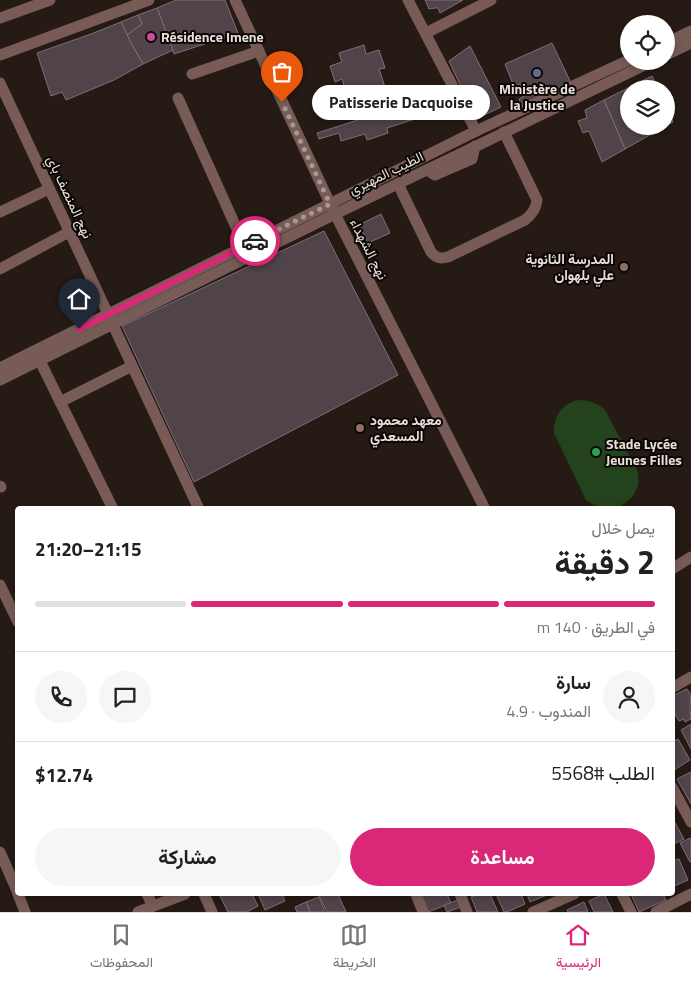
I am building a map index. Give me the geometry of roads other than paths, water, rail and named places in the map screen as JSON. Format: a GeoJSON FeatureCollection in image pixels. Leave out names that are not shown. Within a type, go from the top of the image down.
{"type":"FeatureCollection","features":[{"type":"Feature","properties":{"kind":"street"},"geometry":{"type":"LineString","coordinates":[[0,18],[50,0]]}},
{"type":"Feature","properties":{"kind":"street"},"geometry":{"type":"LineString","coordinates":[[0,55],[149,0]]}},
{"type":"Feature","properties":{"kind":"street","name":"نهج الشهداء"},"geometry":{"type":"LineString","coordinates":[[235,0],[332,209],[483,506]]}},
{"type":"Feature","properties":{"kind":"street"},"geometry":{"type":"LineString","coordinates":[[408,0],[476,131]]}},
{"type":"Feature","properties":{"kind":"street"},"geometry":{"type":"LineString","coordinates":[[426,33],[491,0]]}},
{"type":"Feature","properties":{"kind":"street"},"geometry":{"type":"LineString","coordinates":[[675,39],[691,32]]}},
{"type":"Feature","properties":{"kind":"street"},"geometry":{"type":"LineString","coordinates":[[675,51],[691,43]]}},
{"type":"Feature","properties":{"kind":"street"},"geometry":{"type":"LineString","coordinates":[[192,74],[259,51]]}},
{"type":"Feature","properties":{"kind":"street"},"geometry":{"type":"LineString","coordinates":[[0,380],[38,356],[245,246],[332,209],[476,131],[620,64]]}},
{"type":"Feature","properties":{"kind":"street","name":"الطيب المهيري"},"geometry":{"type":"LineString","coordinates":[[110,319],[332,209],[398,184],[633,70]]}},
{"type":"Feature","properties":{"kind":"street","name":"نهج المنصف باي"},"geometry":{"type":"LineString","coordinates":[[0,83],[198,506]]}},
{"type":"Feature","properties":{"kind":"street"},"geometry":{"type":"LineString","coordinates":[[178,98],[245,246]]}},
{"type":"Feature","properties":{"kind":"street"},"geometry":{"type":"LineString","coordinates":[[398,184],[431,252],[437,258],[448,257],[525,220],[532,214],[537,200],[504,132]]}},
{"type":"Feature","properties":{"kind":"street"},"geometry":{"type":"LineString","coordinates":[[0,212],[49,189]]}},
{"type":"Feature","properties":{"kind":"street"},"geometry":{"type":"LineString","coordinates":[[0,269],[69,232]]}},
{"type":"Feature","properties":{"kind":"street"},"geometry":{"type":"LineString","coordinates":[[0,368],[38,356]]}},
{"type":"Feature","properties":{"kind":"street"},"geometry":{"type":"LineString","coordinates":[[38,356],[112,506]]}},
{"type":"Feature","properties":{"kind":"street"},"geometry":{"type":"LineString","coordinates":[[60,402],[132,366]]}},
{"type":"Feature","properties":{"kind":"street"},"geometry":{"type":"LineString","coordinates":[[675,567],[691,558]]}},
{"type":"Feature","properties":{"kind":"street"},"geometry":{"type":"LineString","coordinates":[[0,585],[15,616]]}},
{"type":"Feature","properties":{"kind":"street"},"geometry":{"type":"LineString","coordinates":[[675,687],[690,680]]}},
{"type":"Feature","properties":{"kind":"street"},"geometry":{"type":"LineString","coordinates":[[675,793],[691,822]]}},
{"type":"Feature","properties":{"kind":"street"},"geometry":{"type":"LineString","coordinates":[[0,852],[15,887]]}},
{"type":"Feature","properties":{"kind":"street"},"geometry":{"type":"LineString","coordinates":[[656,912],[691,894]]}},
{"type":"Feature","properties":{"kind":"street"},"geometry":{"type":"LineString","coordinates":[[19,896],[26,912]]}},
{"type":"Feature","properties":{"kind":"street"},"geometry":{"type":"LineString","coordinates":[[148,896],[153,906]]}},
{"type":"Feature","properties":{"kind":"street"},"geometry":{"type":"LineString","coordinates":[[138,912],[179,896]]}},
{"type":"Feature","properties":{"kind":"street"},"geometry":{"type":"LineString","coordinates":[[205,896],[212,912]]}},
{"type":"Feature","properties":{"kind":"street"},"geometry":{"type":"LineString","coordinates":[[417,896],[423,912]]}},
{"type":"Feature","properties":{"kind":"street"},"geometry":{"type":"LineString","coordinates":[[461,896],[468,912]]}},
{"type":"Feature","properties":{"kind":"street"},"geometry":{"type":"LineString","coordinates":[[533,912],[553,908],[571,896]]}},
{"type":"Feature","properties":{"kind":"street"},"geometry":{"type":"LineString","coordinates":[[623,896],[631,912]]}},
{"type":"Feature","properties":{"kind":"place","name":"Résidence Imene"},"geometry":{"type":"Point","coordinates":[151,37]}},
{"type":"Feature","properties":{"kind":"place","name":"Ministère de la Justice"},"geometry":{"type":"Point","coordinates":[537,73]}},
{"type":"Feature","properties":{"kind":"place","name":"Patisserie Dacquoise"},"geometry":{"type":"Point","coordinates":[282,102]}},
{"type":"Feature","properties":{"kind":"place","name":"المدرسة الثانوية علي بلهوان"},"geometry":{"type":"Point","coordinates":[624,267]}},
{"type":"Feature","properties":{"kind":"place","name":"معهد محمود المسعدي"},"geometry":{"type":"Point","coordinates":[360,428]}},
{"type":"Feature","properties":{"kind":"place","name":"Stade Lycée Jeunes Filles"},"geometry":{"type":"Point","coordinates":[596,452]}}]}
